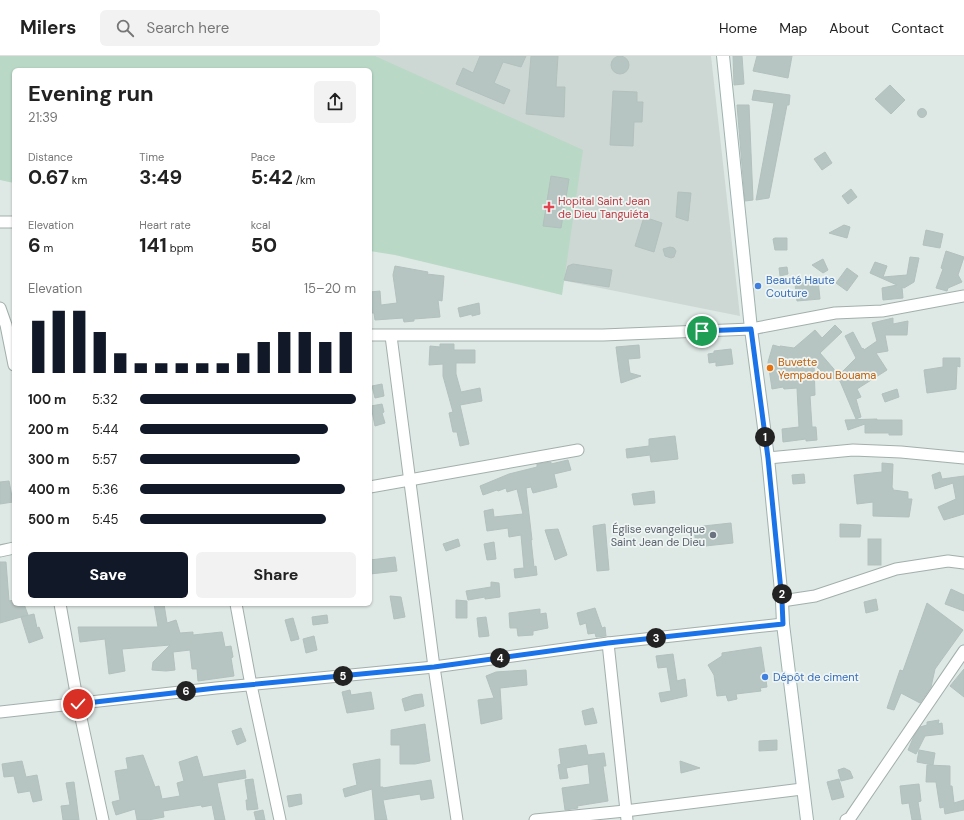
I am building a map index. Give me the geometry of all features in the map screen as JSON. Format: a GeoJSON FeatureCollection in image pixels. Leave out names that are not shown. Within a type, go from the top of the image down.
{"type":"FeatureCollection","features":[{"type":"Feature","properties":{"kind":"main road"},"geometry":{"type":"LineString","coordinates":[[724,56],[751,329],[768,458],[783,624],[802,790],[807,820]]}},
{"type":"Feature","properties":{"kind":"street"},"geometry":{"type":"LineString","coordinates":[[0,222],[12,222]]}},
{"type":"Feature","properties":{"kind":"street"},"geometry":{"type":"LineString","coordinates":[[372,335],[603,335],[751,329],[835,313],[882,310],[964,296]]}},
{"type":"Feature","properties":{"kind":"street"},"geometry":{"type":"LineString","coordinates":[[0,308],[7,325],[12,354]]}},
{"type":"Feature","properties":{"kind":"street"},"geometry":{"type":"LineString","coordinates":[[391,336],[434,667],[457,820]]}},
{"type":"Feature","properties":{"kind":"street"},"geometry":{"type":"LineString","coordinates":[[372,487],[578,450]]}},
{"type":"Feature","properties":{"kind":"street"},"geometry":{"type":"LineString","coordinates":[[768,458],[853,450],[901,452],[964,458]]}},
{"type":"Feature","properties":{"kind":"street"},"geometry":{"type":"LineString","coordinates":[[0,551],[12,548]]}},
{"type":"Feature","properties":{"kind":"street"},"geometry":{"type":"LineString","coordinates":[[782,601],[814,596],[896,568],[948,561],[964,563]]}},
{"type":"Feature","properties":{"kind":"street"},"geometry":{"type":"LineString","coordinates":[[60,606],[78,704],[103,820]]}},
{"type":"Feature","properties":{"kind":"street"},"geometry":{"type":"LineString","coordinates":[[236,606],[251,685],[280,820]]}},
{"type":"Feature","properties":{"kind":"street"},"geometry":{"type":"LineString","coordinates":[[0,712],[216,688],[434,667],[608,643],[783,624]]}},
{"type":"Feature","properties":{"kind":"street"},"geometry":{"type":"LineString","coordinates":[[608,643],[626,815]]}},
{"type":"Feature","properties":{"kind":"street"},"geometry":{"type":"LineString","coordinates":[[846,820],[850,818],[964,651]]}},
{"type":"Feature","properties":{"kind":"street"},"geometry":{"type":"LineString","coordinates":[[535,820],[626,815],[802,790]]}},
{"type":"Feature","properties":{"kind":"shaded area","name":"Hopital Saint Jean de Dieu Tanguiéta"},"geometry":{"type":"Polygon","coordinates":[[[0,56],[711,56],[740,316],[372,242],[372,68],[12,68],[0,56]]]}},
{"type":"Feature","properties":{"kind":"green space"},"geometry":{"type":"Polygon","coordinates":[[[0,56],[375,56],[583,150],[562,295],[395,255],[372,251],[372,68],[12,68],[12,183],[0,180],[0,56]]]}},
{"type":"Feature","properties":{"kind":"building"},"geometry":{"type":"Polygon","coordinates":[[[480,56],[526,56],[521,67],[503,62],[494,83],[510,90],[504,104],[456,84],[463,68],[473,73],[480,56]]]}},
{"type":"Feature","properties":{"kind":"building"},"geometry":{"type":"Polygon","coordinates":[[[531,56],[558,56],[556,87],[565,87],[564,117],[526,114],[531,56]]]}},
{"type":"Feature","properties":{"kind":"building"},"geometry":{"type":"Polygon","coordinates":[[[620,56],[626,59],[629,65],[626,71],[620,74],[614,71],[611,65],[614,59],[620,56]]]}},
{"type":"Feature","properties":{"kind":"building"},"geometry":{"type":"Polygon","coordinates":[[[733,56],[742,56],[744,84],[734,85],[733,56]]]}},
{"type":"Feature","properties":{"kind":"building"},"geometry":{"type":"Polygon","coordinates":[[[757,56],[792,56],[788,78],[753,71],[757,56]]]}},
{"type":"Feature","properties":{"kind":"building"},"geometry":{"type":"Polygon","coordinates":[[[890,85],[905,100],[891,114],[875,99],[890,85]]]}},
{"type":"Feature","properties":{"kind":"building"},"geometry":{"type":"Polygon","coordinates":[[[754,90],[790,95],[769,198],[756,200],[774,103],[752,100],[754,90]]]}},
{"type":"Feature","properties":{"kind":"building"},"geometry":{"type":"Polygon","coordinates":[[[613,91],[637,92],[637,102],[643,102],[642,122],[634,122],[633,146],[610,145],[613,91]]]}},
{"type":"Feature","properties":{"kind":"building"},"geometry":{"type":"Polygon","coordinates":[[[737,105],[749,105],[753,200],[745,201],[737,105]]]}},
{"type":"Feature","properties":{"kind":"building"},"geometry":{"type":"Polygon","coordinates":[[[920,109],[924,109],[926,113],[924,117],[920,117],[918,115],[918,111],[920,109]]]}},
{"type":"Feature","properties":{"kind":"building"},"geometry":{"type":"Polygon","coordinates":[[[825,152],[832,163],[822,170],[814,159],[825,152]]]}},
{"type":"Feature","properties":{"kind":"building"},"geometry":{"type":"Polygon","coordinates":[[[551,176],[569,179],[561,228],[543,226],[551,176]]]}},
{"type":"Feature","properties":{"kind":"building"},"geometry":{"type":"Polygon","coordinates":[[[851,189],[857,197],[848,204],[842,196],[851,189]]]}},
{"type":"Feature","properties":{"kind":"building"},"geometry":{"type":"Polygon","coordinates":[[[678,192],[691,193],[688,221],[676,217],[678,192]]]}},
{"type":"Feature","properties":{"kind":"building"},"geometry":{"type":"Polygon","coordinates":[[[644,217],[662,223],[654,252],[635,246],[644,217]]]}},
{"type":"Feature","properties":{"kind":"building"},"geometry":{"type":"Polygon","coordinates":[[[844,225],[850,227],[847,238],[829,233],[844,225]]]}},
{"type":"Feature","properties":{"kind":"building"},"geometry":{"type":"Polygon","coordinates":[[[926,230],[943,234],[940,248],[923,245],[926,230]]]}},
{"type":"Feature","properties":{"kind":"building"},"geometry":{"type":"Polygon","coordinates":[[[787,238],[787,250],[775,250],[773,239],[787,238]]]}},
{"type":"Feature","properties":{"kind":"building"},"geometry":{"type":"Polygon","coordinates":[[[670,247],[674,248],[676,251],[674,257],[671,258],[665,256],[663,249],[670,247]]]}},
{"type":"Feature","properties":{"kind":"building"},"geometry":{"type":"Polygon","coordinates":[[[946,251],[964,257],[958,275],[962,282],[948,288],[947,291],[936,288],[943,269],[941,268],[946,251]]]}},
{"type":"Feature","properties":{"kind":"building"},"geometry":{"type":"Polygon","coordinates":[[[910,257],[919,258],[914,282],[904,288],[902,287],[903,298],[883,300],[882,288],[897,285],[870,273],[875,262],[887,266],[883,277],[907,275],[910,257]]]}},
{"type":"Feature","properties":{"kind":"building"},"geometry":{"type":"Polygon","coordinates":[[[823,259],[828,270],[823,273],[812,265],[823,259]]]}},
{"type":"Feature","properties":{"kind":"building"},"geometry":{"type":"Polygon","coordinates":[[[573,264],[612,270],[609,287],[564,280],[568,266],[573,264]]]}},
{"type":"Feature","properties":{"kind":"building"},"geometry":{"type":"Polygon","coordinates":[[[395,266],[428,272],[427,274],[444,276],[442,301],[438,300],[440,317],[414,319],[414,321],[404,322],[403,318],[375,320],[374,313],[372,313],[372,292],[380,291],[381,305],[397,303],[393,275],[395,266]]]}},
{"type":"Feature","properties":{"kind":"building"},"geometry":{"type":"Polygon","coordinates":[[[787,267],[788,274],[780,276],[779,268],[787,267]]]}},
{"type":"Feature","properties":{"kind":"building"},"geometry":{"type":"Polygon","coordinates":[[[847,268],[858,276],[847,291],[836,283],[847,268]]]}},
{"type":"Feature","properties":{"kind":"building"},"geometry":{"type":"Polygon","coordinates":[[[818,280],[820,299],[797,301],[795,284],[818,280]]]}},
{"type":"Feature","properties":{"kind":"building"},"geometry":{"type":"Polygon","coordinates":[[[479,303],[480,314],[460,317],[458,308],[479,303]]]}},
{"type":"Feature","properties":{"kind":"building"},"geometry":{"type":"Polygon","coordinates":[[[893,318],[893,324],[908,321],[907,335],[885,335],[888,351],[876,353],[887,370],[857,389],[861,397],[856,399],[861,417],[856,419],[840,381],[825,375],[814,364],[815,395],[810,396],[812,427],[816,427],[817,440],[806,441],[806,439],[783,442],[782,429],[799,427],[797,388],[784,389],[783,387],[772,389],[768,362],[773,345],[794,348],[815,330],[822,338],[835,325],[842,332],[820,353],[839,375],[856,358],[845,336],[853,332],[864,350],[877,341],[872,323],[893,318]]]}},
{"type":"Feature","properties":{"kind":"building"},"geometry":{"type":"Polygon","coordinates":[[[440,344],[454,344],[454,350],[475,350],[475,363],[456,363],[456,374],[461,392],[480,388],[482,401],[460,405],[469,444],[460,446],[457,432],[453,432],[449,413],[453,412],[443,376],[443,364],[429,365],[430,346],[440,347],[440,344]]]}},
{"type":"Feature","properties":{"kind":"building"},"geometry":{"type":"Polygon","coordinates":[[[639,345],[640,358],[628,359],[630,373],[641,376],[621,383],[616,347],[639,345]]]}},
{"type":"Feature","properties":{"kind":"building"},"geometry":{"type":"Polygon","coordinates":[[[731,349],[733,364],[716,366],[716,362],[709,363],[708,354],[714,353],[714,351],[731,349]]]}},
{"type":"Feature","properties":{"kind":"building"},"geometry":{"type":"Polygon","coordinates":[[[943,358],[960,358],[960,367],[957,366],[956,389],[927,393],[924,370],[943,367],[943,358]]]}},
{"type":"Feature","properties":{"kind":"building"},"geometry":{"type":"Polygon","coordinates":[[[382,384],[384,396],[375,398],[372,386],[382,384]]]}},
{"type":"Feature","properties":{"kind":"building"},"geometry":{"type":"Polygon","coordinates":[[[897,389],[899,397],[885,402],[882,394],[897,389]]]}},
{"type":"Feature","properties":{"kind":"building"},"geometry":{"type":"Polygon","coordinates":[[[382,404],[384,412],[382,413],[385,423],[375,426],[372,406],[382,404]]]}},
{"type":"Feature","properties":{"kind":"building"},"geometry":{"type":"Polygon","coordinates":[[[845,420],[902,420],[902,435],[889,435],[889,433],[865,433],[865,424],[848,430],[845,420]]]}},
{"type":"Feature","properties":{"kind":"building"},"geometry":{"type":"Polygon","coordinates":[[[675,436],[678,459],[651,462],[650,455],[627,458],[626,449],[649,446],[649,439],[675,436]]]}},
{"type":"Feature","properties":{"kind":"building"},"geometry":{"type":"Polygon","coordinates":[[[568,460],[571,470],[554,474],[557,487],[533,493],[531,487],[526,488],[534,567],[536,566],[537,575],[515,578],[514,569],[524,568],[521,535],[509,537],[508,528],[487,531],[484,511],[493,509],[494,517],[523,514],[517,489],[507,492],[506,488],[483,495],[480,486],[509,474],[537,467],[537,464],[551,462],[551,464],[568,460]]]}},
{"type":"Feature","properties":{"kind":"building"},"geometry":{"type":"Polygon","coordinates":[[[882,463],[893,464],[893,490],[908,492],[908,499],[912,499],[909,517],[873,516],[873,502],[857,504],[854,475],[882,472],[882,463]]]}},
{"type":"Feature","properties":{"kind":"building"},"geometry":{"type":"Polygon","coordinates":[[[940,472],[942,479],[964,476],[964,514],[944,520],[938,507],[956,499],[953,483],[935,489],[932,475],[940,472]]]}},
{"type":"Feature","properties":{"kind":"building"},"geometry":{"type":"Polygon","coordinates":[[[804,474],[805,483],[793,484],[792,475],[804,474]]]}},
{"type":"Feature","properties":{"kind":"building"},"geometry":{"type":"Polygon","coordinates":[[[9,481],[12,502],[0,504],[0,482],[9,481]]]}},
{"type":"Feature","properties":{"kind":"building"},"geometry":{"type":"Polygon","coordinates":[[[654,491],[655,503],[634,505],[632,494],[654,491]]]}},
{"type":"Feature","properties":{"kind":"building"},"geometry":{"type":"Polygon","coordinates":[[[731,523],[733,543],[696,547],[694,527],[731,523]]]}},
{"type":"Feature","properties":{"kind":"building"},"geometry":{"type":"Polygon","coordinates":[[[605,524],[609,570],[597,571],[593,526],[605,524]]]}},
{"type":"Feature","properties":{"kind":"building"},"geometry":{"type":"Polygon","coordinates":[[[840,524],[861,525],[860,537],[840,537],[840,524]]]}},
{"type":"Feature","properties":{"kind":"building"},"geometry":{"type":"Polygon","coordinates":[[[558,529],[567,555],[555,560],[545,530],[558,529]]]}},
{"type":"Feature","properties":{"kind":"building"},"geometry":{"type":"Polygon","coordinates":[[[458,539],[460,546],[446,551],[443,544],[458,539]]]}},
{"type":"Feature","properties":{"kind":"building"},"geometry":{"type":"Polygon","coordinates":[[[868,539],[881,539],[881,565],[868,565],[868,539]]]}},
{"type":"Feature","properties":{"kind":"building"},"geometry":{"type":"Polygon","coordinates":[[[494,542],[496,559],[487,560],[484,544],[494,542]]]}},
{"type":"Feature","properties":{"kind":"building"},"geometry":{"type":"Polygon","coordinates":[[[395,557],[397,571],[372,574],[372,560],[395,557]]]}},
{"type":"Feature","properties":{"kind":"building"},"geometry":{"type":"Polygon","coordinates":[[[0,562],[6,562],[9,601],[12,600],[12,606],[25,606],[28,615],[0,623],[0,562]]]}},
{"type":"Feature","properties":{"kind":"building"},"geometry":{"type":"Polygon","coordinates":[[[491,582],[499,583],[500,597],[485,599],[485,597],[468,600],[466,591],[491,587],[491,582]]]}},
{"type":"Feature","properties":{"kind":"building"},"geometry":{"type":"Polygon","coordinates":[[[951,589],[964,595],[964,611],[945,604],[951,589]]]}},
{"type":"Feature","properties":{"kind":"building"},"geometry":{"type":"Polygon","coordinates":[[[390,596],[401,597],[405,617],[394,619],[390,596]]]}},
{"type":"Feature","properties":{"kind":"building"},"geometry":{"type":"Polygon","coordinates":[[[876,599],[878,610],[866,613],[864,602],[876,599]]]}},
{"type":"Feature","properties":{"kind":"building"},"geometry":{"type":"Polygon","coordinates":[[[456,600],[467,601],[467,618],[456,618],[456,600]]]}},
{"type":"Feature","properties":{"kind":"building"},"geometry":{"type":"Polygon","coordinates":[[[927,603],[963,630],[935,669],[931,687],[920,703],[901,693],[894,710],[887,708],[900,670],[903,671],[927,603]]]}},
{"type":"Feature","properties":{"kind":"building"},"geometry":{"type":"Polygon","coordinates":[[[154,606],[164,606],[167,623],[176,620],[180,633],[193,632],[193,635],[222,632],[225,647],[231,646],[234,676],[198,681],[197,669],[192,669],[190,650],[173,652],[175,670],[152,670],[153,662],[170,645],[122,649],[125,671],[109,674],[105,639],[80,642],[78,627],[158,627],[154,606]]]}},
{"type":"Feature","properties":{"kind":"building"},"geometry":{"type":"Polygon","coordinates":[[[595,608],[602,628],[605,627],[606,636],[596,637],[595,633],[588,634],[586,623],[580,625],[577,613],[595,608]]]}},
{"type":"Feature","properties":{"kind":"building"},"geometry":{"type":"Polygon","coordinates":[[[540,609],[540,614],[546,613],[548,628],[533,631],[533,635],[518,636],[517,628],[510,628],[509,613],[540,609]]]}},
{"type":"Feature","properties":{"kind":"building"},"geometry":{"type":"Polygon","coordinates":[[[34,614],[37,628],[39,627],[43,638],[29,643],[21,617],[34,614]]]}},
{"type":"Feature","properties":{"kind":"building"},"geometry":{"type":"Polygon","coordinates":[[[327,615],[328,623],[313,625],[312,617],[327,615]]]}},
{"type":"Feature","properties":{"kind":"building"},"geometry":{"type":"Polygon","coordinates":[[[486,617],[489,636],[479,637],[477,618],[486,617]]]}},
{"type":"Feature","properties":{"kind":"building"},"geometry":{"type":"Polygon","coordinates":[[[293,618],[299,639],[291,641],[285,620],[293,618]]]}},
{"type":"Feature","properties":{"kind":"building"},"geometry":{"type":"Polygon","coordinates":[[[314,636],[317,650],[306,653],[303,639],[314,636]]]}},
{"type":"Feature","properties":{"kind":"building"},"geometry":{"type":"Polygon","coordinates":[[[761,647],[767,687],[760,688],[761,691],[736,694],[737,699],[728,701],[726,695],[717,696],[714,675],[708,665],[722,656],[722,653],[761,647]]]}},
{"type":"Feature","properties":{"kind":"building"},"geometry":{"type":"Polygon","coordinates":[[[673,654],[677,681],[685,679],[687,696],[661,702],[659,693],[671,691],[667,667],[658,668],[656,656],[673,654]]]}},
{"type":"Feature","properties":{"kind":"building"},"geometry":{"type":"Polygon","coordinates":[[[964,669],[964,697],[950,686],[964,669]]]}},
{"type":"Feature","properties":{"kind":"building"},"geometry":{"type":"Polygon","coordinates":[[[526,670],[527,685],[500,688],[502,719],[481,724],[478,700],[494,698],[486,676],[496,672],[526,670]]]}},
{"type":"Feature","properties":{"kind":"building"},"geometry":{"type":"Polygon","coordinates":[[[350,690],[351,695],[371,692],[374,709],[347,713],[342,692],[350,690]]]}},
{"type":"Feature","properties":{"kind":"building"},"geometry":{"type":"Polygon","coordinates":[[[422,694],[424,706],[405,711],[402,699],[422,694]]]}},
{"type":"Feature","properties":{"kind":"building"},"geometry":{"type":"Polygon","coordinates":[[[593,708],[597,723],[585,725],[582,711],[593,708]]]}},
{"type":"Feature","properties":{"kind":"building"},"geometry":{"type":"Polygon","coordinates":[[[939,720],[938,724],[942,723],[943,734],[925,736],[916,754],[908,750],[920,727],[927,725],[927,722],[939,720]]]}},
{"type":"Feature","properties":{"kind":"building"},"geometry":{"type":"Polygon","coordinates":[[[425,724],[430,761],[415,764],[400,764],[400,745],[391,745],[391,730],[425,724]]]}},
{"type":"Feature","properties":{"kind":"building"},"geometry":{"type":"Polygon","coordinates":[[[241,728],[246,741],[237,745],[232,731],[241,728]]]}},
{"type":"Feature","properties":{"kind":"building"},"geometry":{"type":"Polygon","coordinates":[[[777,740],[777,750],[759,751],[759,741],[777,740]]]}},
{"type":"Feature","properties":{"kind":"building"},"geometry":{"type":"Polygon","coordinates":[[[586,745],[588,755],[604,753],[606,766],[603,766],[608,801],[577,806],[578,808],[565,810],[562,788],[590,784],[588,764],[566,768],[568,778],[560,779],[558,765],[561,764],[559,749],[586,745]]]}},
{"type":"Feature","properties":{"kind":"building"},"geometry":{"type":"Polygon","coordinates":[[[919,750],[935,753],[933,765],[917,762],[919,750]]]}},
{"type":"Feature","properties":{"kind":"building"},"geometry":{"type":"Polygon","coordinates":[[[143,755],[155,787],[159,786],[162,799],[180,796],[177,783],[184,781],[179,762],[197,756],[203,777],[245,770],[246,778],[217,783],[225,820],[215,820],[212,805],[202,807],[201,805],[163,811],[164,817],[148,820],[137,820],[135,809],[116,815],[112,802],[120,800],[115,771],[128,769],[126,758],[143,755]]]}},
{"type":"Feature","properties":{"kind":"building"},"geometry":{"type":"Polygon","coordinates":[[[380,759],[380,787],[383,788],[431,780],[434,798],[421,800],[420,794],[383,800],[387,820],[375,820],[372,789],[345,797],[343,789],[357,785],[353,764],[380,759]]]}},
{"type":"Feature","properties":{"kind":"building"},"geometry":{"type":"Polygon","coordinates":[[[22,761],[26,777],[37,775],[42,800],[33,802],[30,791],[18,793],[14,776],[4,777],[2,764],[22,761]]]}},
{"type":"Feature","properties":{"kind":"building"},"geometry":{"type":"Polygon","coordinates":[[[680,761],[700,768],[681,773],[680,761]]]}},
{"type":"Feature","properties":{"kind":"building"},"geometry":{"type":"Polygon","coordinates":[[[927,765],[950,766],[950,786],[952,786],[954,803],[964,800],[964,810],[945,814],[944,807],[940,808],[936,782],[926,782],[927,765]]]}},
{"type":"Feature","properties":{"kind":"building"},"geometry":{"type":"Polygon","coordinates":[[[844,768],[850,771],[853,778],[841,781],[838,770],[844,768]]]}},
{"type":"Feature","properties":{"kind":"building"},"geometry":{"type":"Polygon","coordinates":[[[253,779],[258,809],[247,810],[246,800],[248,800],[245,780],[253,779]]]}},
{"type":"Feature","properties":{"kind":"building"},"geometry":{"type":"Polygon","coordinates":[[[839,779],[844,797],[832,800],[827,782],[839,779]]]}},
{"type":"Feature","properties":{"kind":"building"},"geometry":{"type":"Polygon","coordinates":[[[74,782],[79,820],[63,820],[61,806],[70,805],[66,783],[74,782]]]}},
{"type":"Feature","properties":{"kind":"building"},"geometry":{"type":"Polygon","coordinates":[[[919,784],[921,801],[918,802],[921,820],[912,820],[909,803],[902,804],[900,786],[919,784]]]}},
{"type":"Feature","properties":{"kind":"building"},"geometry":{"type":"Polygon","coordinates":[[[301,794],[302,804],[289,807],[287,796],[301,794]]]}},
{"type":"Feature","properties":{"kind":"building"},"geometry":{"type":"Polygon","coordinates":[[[263,810],[265,820],[256,820],[254,812],[263,810]]]}},
{"type":"Feature","properties":{"kind":"place","name":"Hopital Saint Jean de Dieu Tanguiéta"},"geometry":{"type":"Point","coordinates":[549,207]}},
{"type":"Feature","properties":{"kind":"place","name":"Beauté Haute Couture"},"geometry":{"type":"Point","coordinates":[758,286]}},
{"type":"Feature","properties":{"kind":"place","name":"Buvette Yempadou Bouama"},"geometry":{"type":"Point","coordinates":[770,368]}},
{"type":"Feature","properties":{"kind":"place","name":"Église evangelique Saint Jean de Dieu"},"geometry":{"type":"Point","coordinates":[713,535]}},
{"type":"Feature","properties":{"kind":"place","name":"Dépôt de ciment"},"geometry":{"type":"Point","coordinates":[765,677]}},
{"type":"Feature","properties":{"kind":"route"},"geometry":{"type":"LineString","coordinates":[[78,704],[216,688],[434,667],[608,643],[783,624],[768,458],[751,329],[702,331]]}}]}
